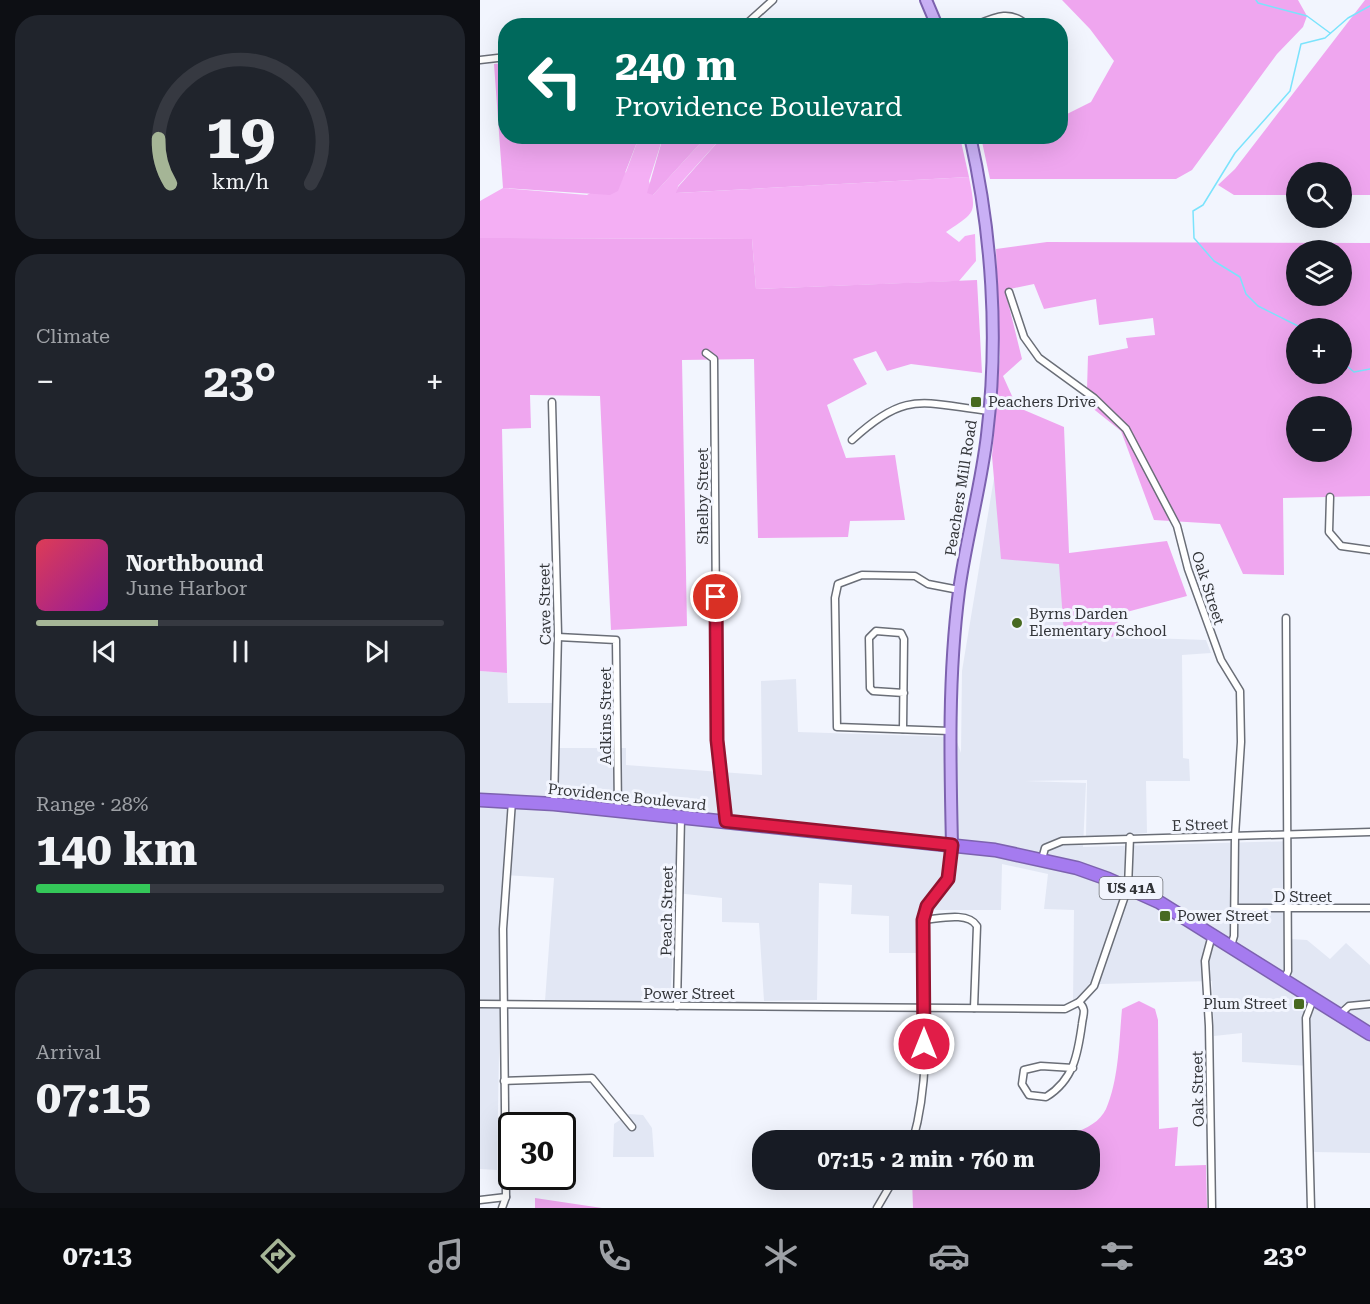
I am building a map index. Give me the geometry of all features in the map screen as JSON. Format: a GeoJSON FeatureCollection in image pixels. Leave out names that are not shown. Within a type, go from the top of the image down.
{"type":"FeatureCollection","features":[{"type":"Feature","properties":{"kind":"highway","name":"Providence Boulevard"},"geometry":{"type":"LineString","coordinates":[[480,800],[554,804],[952,845],[995,850],[1077,868],[1128,887],[1231,946],[1370,1034]]}},
{"type":"Feature","properties":{"kind":"main road"},"geometry":{"type":"LineString","coordinates":[[926,0],[934,18]]}},
{"type":"Feature","properties":{"kind":"main road","name":"Peachers Mill Road"},"geometry":{"type":"LineString","coordinates":[[952,845],[951,674],[959,590],[985,455],[989,411],[990,276],[979,184],[972,144]]}},
{"type":"Feature","properties":{"kind":"street"},"geometry":{"type":"LineString","coordinates":[[753,18],[773,0]]}},
{"type":"Feature","properties":{"kind":"street"},"geometry":{"type":"LineString","coordinates":[[993,18],[1000,15],[1014,15],[1018,18]]}},
{"type":"Feature","properties":{"kind":"street"},"geometry":{"type":"LineString","coordinates":[[480,60],[498,58]]}},
{"type":"Feature","properties":{"kind":"street","name":"Oak Street"},"geometry":{"type":"LineString","coordinates":[[1009,292],[1024,336],[1032,350],[1047,365],[1094,398],[1126,429],[1177,526],[1188,569],[1221,660],[1240,691],[1241,742],[1235,908],[1231,946]]}},
{"type":"Feature","properties":{"kind":"street","name":"Shelby Street"},"geometry":{"type":"LineString","coordinates":[[706,353],[714,359],[717,740],[726,821]]}},
{"type":"Feature","properties":{"kind":"street","name":"Cave Street"},"geometry":{"type":"LineString","coordinates":[[552,402],[558,637],[554,804]]}},
{"type":"Feature","properties":{"kind":"street"},"geometry":{"type":"LineString","coordinates":[[852,440],[881,415],[902,405],[916,402],[989,411]]}},
{"type":"Feature","properties":{"kind":"street"},"geometry":{"type":"LineString","coordinates":[[1330,497],[1329,532],[1341,546],[1370,550]]}},
{"type":"Feature","properties":{"kind":"street"},"geometry":{"type":"LineString","coordinates":[[950,730],[837,727],[835,623],[837,585],[862,575],[915,576],[928,584],[959,590]]}},
{"type":"Feature","properties":{"kind":"street"},"geometry":{"type":"LineString","coordinates":[[1284,980],[1288,971],[1286,618]]}},
{"type":"Feature","properties":{"kind":"street"},"geometry":{"type":"LineString","coordinates":[[903,729],[904,693],[904,639],[901,633],[876,631],[869,638],[870,688],[873,692],[904,693]]}},
{"type":"Feature","properties":{"kind":"street","name":"Adkins Street"},"geometry":{"type":"LineString","coordinates":[[558,637],[614,638],[618,645],[618,811]]}},
{"type":"Feature","properties":{"kind":"street"},"geometry":{"type":"LineString","coordinates":[[502,1208],[506,1197],[503,929],[512,801]]}},
{"type":"Feature","properties":{"kind":"street","name":"Peach Street"},"geometry":{"type":"LineString","coordinates":[[677,1006],[681,817]]}},
{"type":"Feature","properties":{"kind":"street","name":"E Street"},"geometry":{"type":"LineString","coordinates":[[1042,859],[1045,848],[1062,841],[1130,837],[1144,840],[1370,832]]}},
{"type":"Feature","properties":{"kind":"street"},"geometry":{"type":"LineString","coordinates":[[1073,1068],[1032,1067],[1024,1070],[1022,1084],[1029,1095],[1046,1097],[1056,1090],[1073,1068],[1078,1059],[1085,1013],[1079,1002],[1094,986],[1128,887],[1130,837]]}},
{"type":"Feature","properties":{"kind":"street"},"geometry":{"type":"LineString","coordinates":[[916,1130],[921,1111],[924,1006],[923,920],[927,906],[948,879],[952,845]]}},
{"type":"Feature","properties":{"kind":"street","name":"D Street"},"geometry":{"type":"LineString","coordinates":[[1235,908],[1370,908]]}},
{"type":"Feature","properties":{"kind":"street"},"geometry":{"type":"LineString","coordinates":[[923,920],[966,917],[974,920],[976,926],[974,1008]]}},
{"type":"Feature","properties":{"kind":"street","name":"Oak Street"},"geometry":{"type":"LineString","coordinates":[[1212,935],[1205,961],[1209,1026],[1212,1208]]}},
{"type":"Feature","properties":{"kind":"street"},"geometry":{"type":"LineString","coordinates":[[1311,1208],[1306,1018],[1313,999]]}},
{"type":"Feature","properties":{"kind":"street","name":"Power Street"},"geometry":{"type":"LineString","coordinates":[[480,1004],[1065,1009],[1079,1002]]}},
{"type":"Feature","properties":{"kind":"street"},"geometry":{"type":"LineString","coordinates":[[1338,1015],[1349,1006],[1370,1004]]}},
{"type":"Feature","properties":{"kind":"street"},"geometry":{"type":"LineString","coordinates":[[504,1081],[592,1078],[632,1127]]}},
{"type":"Feature","properties":{"kind":"street"},"geometry":{"type":"LineString","coordinates":[[877,1208],[888,1190]]}},
{"type":"Feature","properties":{"kind":"street"},"geometry":{"type":"LineString","coordinates":[[480,1200],[506,1197]]}},
{"type":"Feature","properties":{"kind":"shaded area"},"geometry":{"type":"Polygon","coordinates":[[[1062,0],[1298,0],[1307,16],[1303,27],[1277,54],[1192,170],[1176,179],[990,179],[982,144],[1068,144],[1068,114],[1091,102],[1114,61],[1090,29],[1062,0]]]}},
{"type":"Feature","properties":{"kind":"shaded area"},"geometry":{"type":"Polygon","coordinates":[[[1365,0],[1370,0],[1370,195],[1352,195],[1352,162],[1286,162],[1286,195],[1234,195],[1218,185],[1235,169],[1365,0]]]}},
{"type":"Feature","properties":{"kind":"shaded area"},"geometry":{"type":"Polygon","coordinates":[[[494,64],[498,64],[498,119],[494,64]]]}},
{"type":"Feature","properties":{"kind":"shaded area"},"geometry":{"type":"Polygon","coordinates":[[[500,144],[636,144],[618,191],[610,195],[503,188],[500,144]]]}},
{"type":"Feature","properties":{"kind":"shaded area"},"geometry":{"type":"Polygon","coordinates":[[[636,144],[661,144],[649,181],[653,195],[700,144],[716,144],[678,186],[677,193],[969,177],[973,198],[972,210],[964,220],[946,232],[959,242],[965,236],[975,234],[976,261],[959,281],[756,289],[752,239],[480,238],[480,201],[503,188],[587,195],[626,172],[636,144]]]}},
{"type":"Feature","properties":{"kind":"shaded area"},"geometry":{"type":"Polygon","coordinates":[[[661,144],[700,144],[653,195],[647,193],[661,144]]]}},
{"type":"Feature","properties":{"kind":"shaded area"},"geometry":{"type":"Polygon","coordinates":[[[716,144],[962,144],[969,177],[676,193],[678,187],[716,144]]]}},
{"type":"Feature","properties":{"kind":"shaded area"},"geometry":{"type":"Polygon","coordinates":[[[480,238],[752,239],[756,289],[977,280],[982,373],[911,364],[887,371],[876,351],[853,359],[867,384],[827,405],[846,458],[895,455],[905,520],[850,521],[848,537],[758,538],[754,359],[682,360],[687,626],[611,630],[600,396],[530,395],[531,428],[502,429],[507,673],[480,671],[480,238]]]}},
{"type":"Feature","properties":{"kind":"shaded area"},"geometry":{"type":"Polygon","coordinates":[[[1047,242],[1286,243],[1286,306],[1352,306],[1352,243],[1370,243],[1370,496],[1283,498],[1284,575],[1243,574],[1220,524],[1154,520],[1121,431],[1081,399],[1087,389],[1088,356],[1128,348],[1126,338],[1155,335],[1153,318],[1099,325],[1096,299],[1044,309],[1034,284],[1005,290],[1022,359],[1003,376],[1017,407],[1064,427],[1069,553],[1167,541],[1187,596],[1119,614],[1118,637],[1064,635],[1059,564],[1001,559],[992,456],[1000,357],[996,249],[1047,242]]]}},
{"type":"Feature","properties":{"kind":"shaded area"},"geometry":{"type":"Polygon","coordinates":[[[1063,470],[1065,635],[1206,640],[1211,653],[1182,655],[1183,758],[1189,759],[1190,781],[1146,781],[1147,833],[1086,837],[1087,780],[1025,781],[1086,783],[1083,847],[1292,841],[1290,939],[1307,940],[1330,959],[1346,943],[1370,965],[1370,1153],[1313,1152],[1310,1066],[1242,1062],[1242,1033],[1214,1036],[1212,981],[1100,984],[1089,999],[1075,1009],[1073,1003],[1074,910],[1044,909],[1048,874],[1002,864],[1001,910],[932,910],[918,917],[919,953],[889,953],[889,916],[851,914],[852,885],[819,883],[817,1000],[764,1001],[759,923],[722,922],[722,898],[676,893],[670,1002],[545,1001],[554,878],[502,875],[497,1170],[480,1169],[480,671],[507,673],[508,703],[552,703],[552,748],[626,748],[626,765],[762,775],[761,681],[796,679],[798,732],[955,737],[961,753],[962,671],[995,472],[1063,470]]]}},
{"type":"Feature","properties":{"kind":"shaded area"},"geometry":{"type":"Polygon","coordinates":[[[1139,1001],[1155,1009],[1158,1020],[1159,1129],[1178,1127],[1175,1166],[1206,1165],[1207,1208],[913,1208],[912,1190],[1100,1190],[1100,1130],[1080,1130],[1095,1122],[1106,1109],[1114,1085],[1118,1060],[1122,1009],[1139,1001]]]}},
{"type":"Feature","properties":{"kind":"shaded area"},"geometry":{"type":"Polygon","coordinates":[[[629,1114],[643,1115],[652,1128],[654,1157],[613,1157],[614,1124],[629,1114]]]}},
{"type":"Feature","properties":{"kind":"shaded area"},"geometry":{"type":"Polygon","coordinates":[[[535,1198],[602,1208],[535,1208],[535,1198]]]}},
{"type":"Feature","properties":{"kind":"waterway"},"geometry":{"type":"LineString","coordinates":[[1256,0],[1258,3],[1307,16],[1330,33]]}},
{"type":"Feature","properties":{"kind":"waterway"},"geometry":{"type":"LineString","coordinates":[[1286,320],[1258,306],[1246,294],[1240,277],[1214,261],[1194,238],[1193,211],[1203,205],[1235,153],[1290,91],[1301,44],[1325,38],[1348,18],[1370,6]]}},
{"type":"Feature","properties":{"kind":"waterway"},"geometry":{"type":"LineString","coordinates":[[1352,370],[1354,372],[1370,369]]}},
{"type":"Feature","properties":{"kind":"place","name":"Peachers Drive"},"geometry":{"type":"Point","coordinates":[976,402]}},
{"type":"Feature","properties":{"kind":"place","name":"Byrns Darden Elementary School"},"geometry":{"type":"Point","coordinates":[1017,623]}},
{"type":"Feature","properties":{"kind":"place","name":"Power Street"},"geometry":{"type":"Point","coordinates":[1165,916]}},
{"type":"Feature","properties":{"kind":"place","name":"Plum Street"},"geometry":{"type":"Point","coordinates":[1299,1004]}},
{"type":"Feature","properties":{"kind":"route"},"geometry":{"type":"LineString","coordinates":[[716,597],[717,740],[726,821],[952,845],[948,879],[924,912],[924,1044]]}}]}
